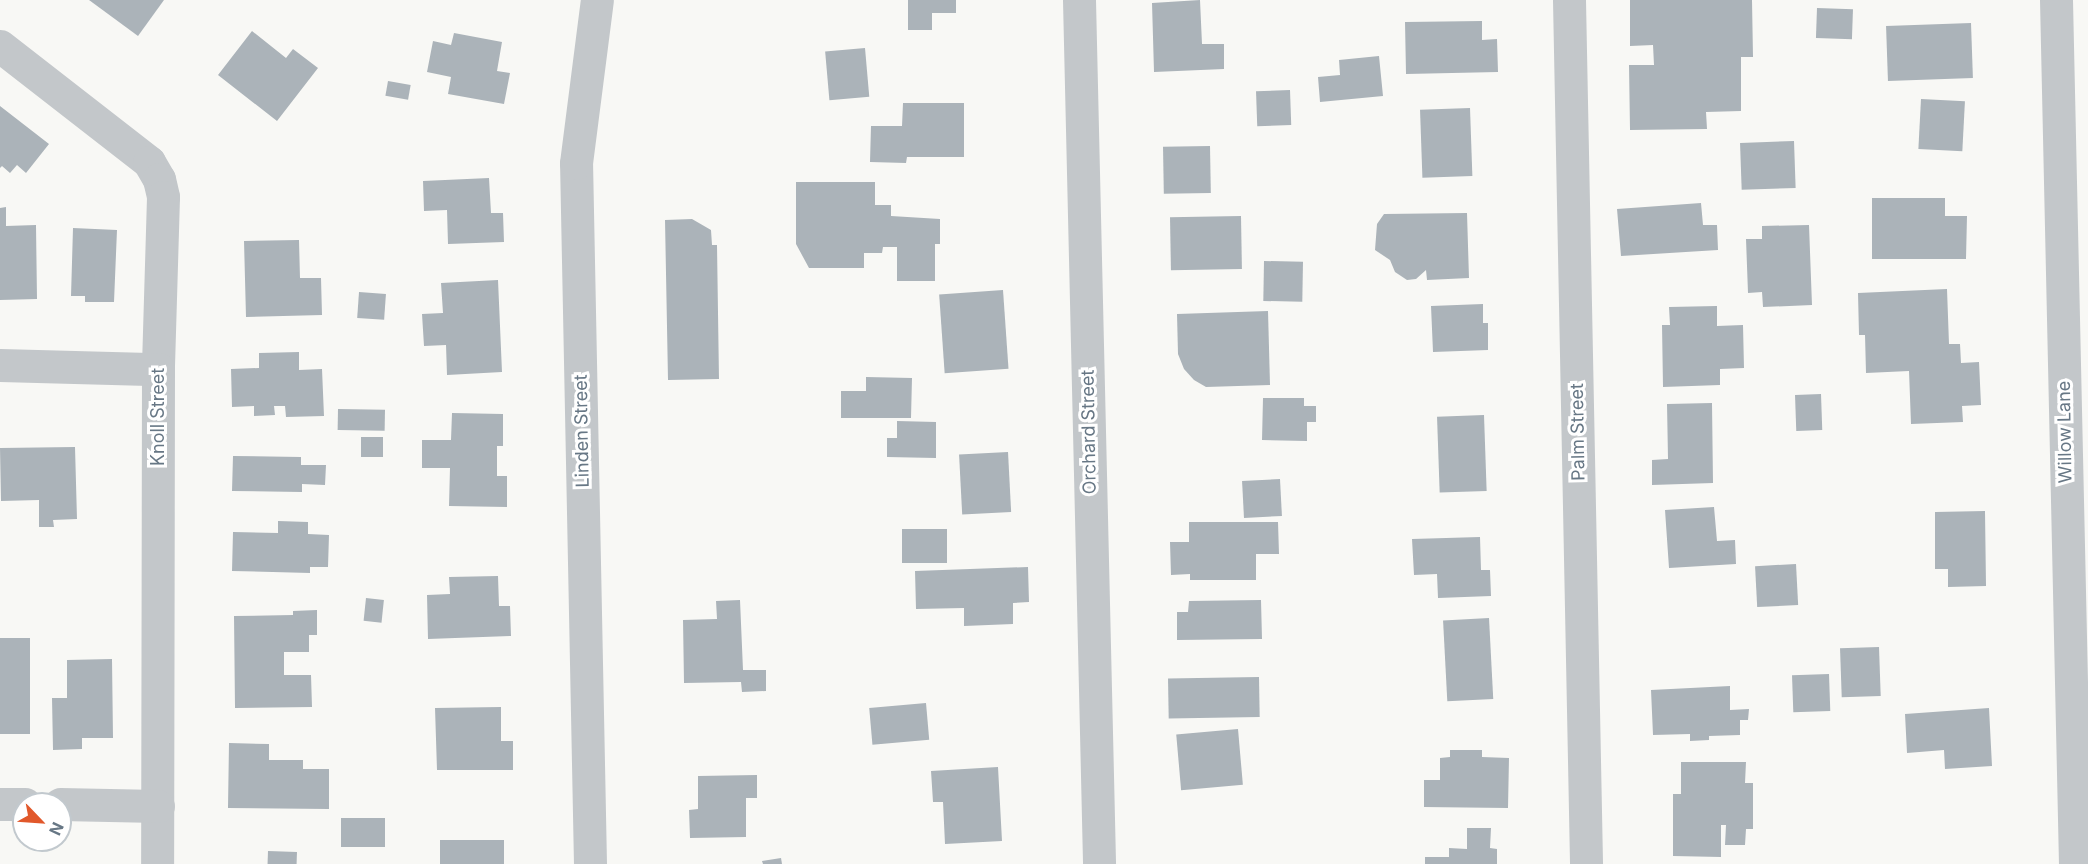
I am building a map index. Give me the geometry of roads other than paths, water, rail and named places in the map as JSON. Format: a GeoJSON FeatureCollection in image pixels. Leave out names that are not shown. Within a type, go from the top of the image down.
{"type":"FeatureCollection","features":[{"type":"Feature","properties":{"kind":"street","name":"Linden Street"},"geometry":{"type":"LineString","coordinates":[[590,864],[576,163],[597,0]]}},
{"type":"Feature","properties":{"kind":"street","name":"Orchard Street"},"geometry":{"type":"LineString","coordinates":[[1079,0],[1099,864]]}},
{"type":"Feature","properties":{"kind":"street","name":"Palm Street"},"geometry":{"type":"LineString","coordinates":[[1569,0],[1586,864]]}},
{"type":"Feature","properties":{"kind":"street","name":"Willow Lane"},"geometry":{"type":"LineString","coordinates":[[2056,0],[2075,864]]}},
{"type":"Feature","properties":{"kind":"street","name":"Knoll Street"},"geometry":{"type":"LineString","coordinates":[[0,46],[149,162],[159,179],[163,197],[158,369],[157,864]]}},
{"type":"Feature","properties":{"kind":"street"},"geometry":{"type":"LineString","coordinates":[[0,365],[158,369]]}},
{"type":"Feature","properties":{"kind":"street"},"geometry":{"type":"LineString","coordinates":[[72,804],[158,806]]}}]}
